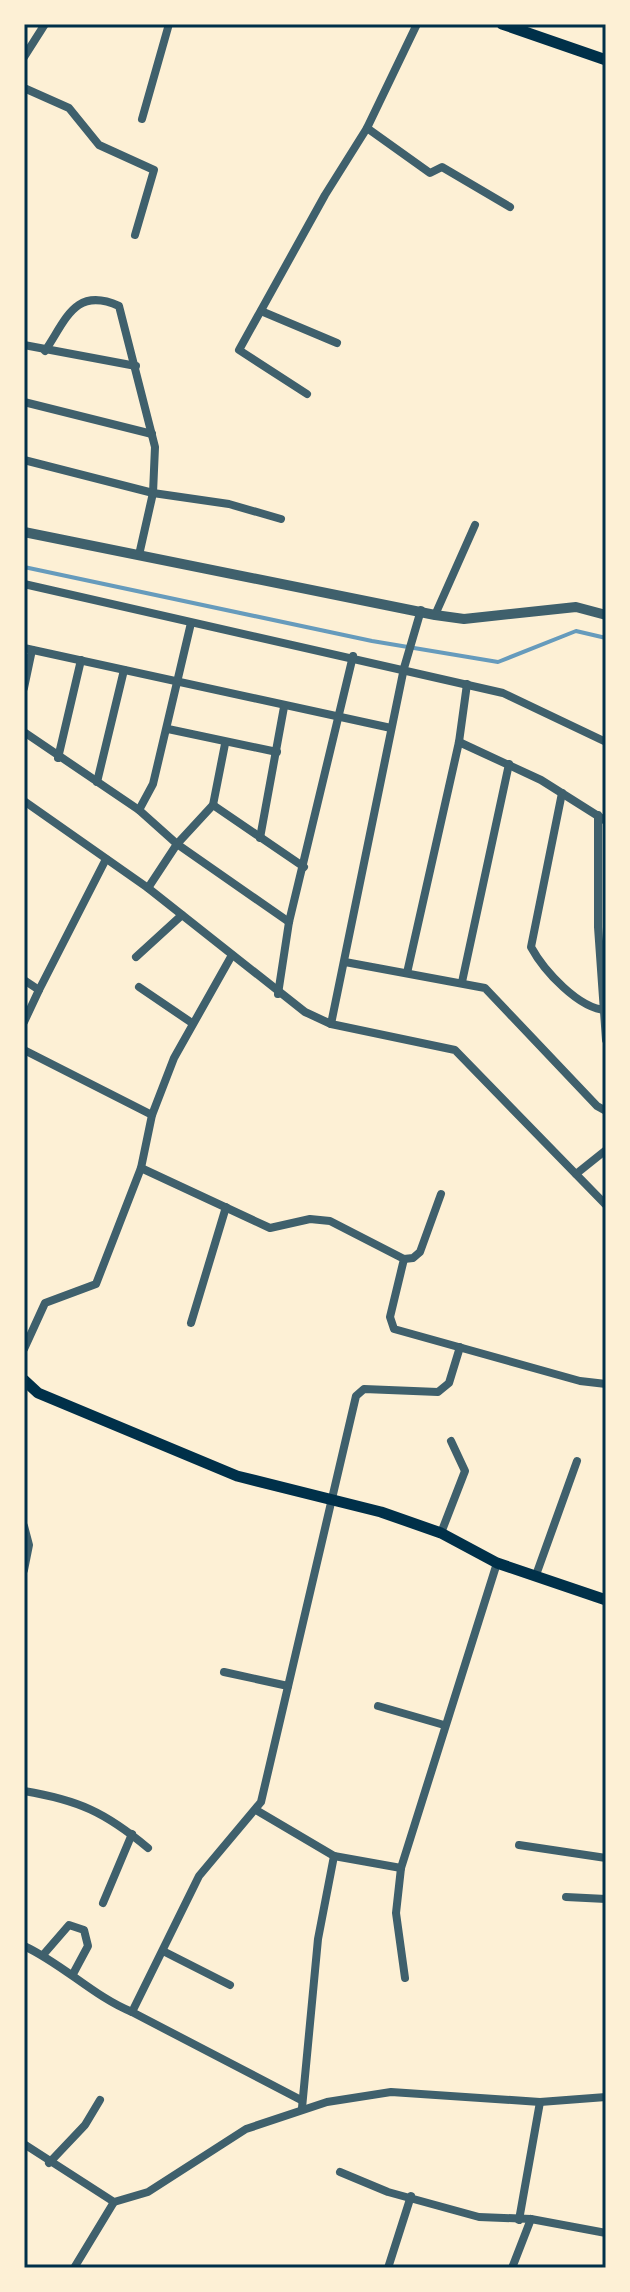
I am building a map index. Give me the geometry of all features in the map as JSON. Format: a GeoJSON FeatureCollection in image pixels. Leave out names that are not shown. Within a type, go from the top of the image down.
{"type":"FeatureCollection","features":[{"type":"Feature","properties":{"kind":"main road"},"geometry":{"type":"LineString","coordinates":[[502,24],[606,60]]}},
{"type":"Feature","properties":{"kind":"main road"},"geometry":{"type":"LineString","coordinates":[[24,1380],[38,1393],[162,1447],[254,1482],[381,1512],[441,1533],[497,1563],[606,1600]]}},
{"type":"Feature","properties":{"kind":"street"},"geometry":{"type":"LineString","coordinates":[[24,57],[45,24]]}},
{"type":"Feature","properties":{"kind":"street"},"geometry":{"type":"LineString","coordinates":[[142,119],[169,24]]}},
{"type":"Feature","properties":{"kind":"street"},"geometry":{"type":"LineString","coordinates":[[307,394],[240,353],[325,195],[367,128],[417,24]]}},
{"type":"Feature","properties":{"kind":"street"},"geometry":{"type":"LineString","coordinates":[[24,88],[69,108],[99,145],[154,170],[135,235]]}},
{"type":"Feature","properties":{"kind":"street"},"geometry":{"type":"LineString","coordinates":[[367,128],[430,173],[442,167],[510,207]]}},
{"type":"Feature","properties":{"kind":"street"},"geometry":{"type":"LineString","coordinates":[[45,351],[78,303],[91,299],[119,306],[136,366],[156,463],[153,493],[139,555]]}},
{"type":"Feature","properties":{"kind":"street"},"geometry":{"type":"LineString","coordinates":[[261,311],[337,343]]}},
{"type":"Feature","properties":{"kind":"street"},"geometry":{"type":"LineString","coordinates":[[24,345],[136,366]]}},
{"type":"Feature","properties":{"kind":"street"},"geometry":{"type":"LineString","coordinates":[[24,402],[152,434]]}},
{"type":"Feature","properties":{"kind":"street"},"geometry":{"type":"LineString","coordinates":[[24,460],[153,493],[229,504],[281,519]]}},
{"type":"Feature","properties":{"kind":"street"},"geometry":{"type":"LineString","coordinates":[[435,615],[475,525]]}},
{"type":"Feature","properties":{"kind":"street"},"geometry":{"type":"LineString","coordinates":[[24,532],[435,615],[464,619],[576,607],[606,615]]}},
{"type":"Feature","properties":{"kind":"street"},"geometry":{"type":"LineString","coordinates":[[24,584],[467,684],[528,702],[606,742]]}},
{"type":"Feature","properties":{"kind":"street"},"geometry":{"type":"LineString","coordinates":[[331,1024],[404,668],[421,610]]}},
{"type":"Feature","properties":{"kind":"street"},"geometry":{"type":"LineString","coordinates":[[139,810],[153,784],[191,623]]}},
{"type":"Feature","properties":{"kind":"street"},"geometry":{"type":"LineString","coordinates":[[24,688],[28,649],[391,728]]}},
{"type":"Feature","properties":{"kind":"street"},"geometry":{"type":"LineString","coordinates":[[278,994],[289,922],[353,656]]}},
{"type":"Feature","properties":{"kind":"street"},"geometry":{"type":"LineString","coordinates":[[58,758],[81,660]]}},
{"type":"Feature","properties":{"kind":"street"},"geometry":{"type":"LineString","coordinates":[[97,782],[124,670]]}},
{"type":"Feature","properties":{"kind":"street"},"geometry":{"type":"LineString","coordinates":[[407,973],[435,837],[459,742],[467,684]]}},
{"type":"Feature","properties":{"kind":"street"},"geometry":{"type":"LineString","coordinates":[[260,838],[284,707]]}},
{"type":"Feature","properties":{"kind":"street"},"geometry":{"type":"LineString","coordinates":[[168,729],[225,744],[277,752]]}},
{"type":"Feature","properties":{"kind":"street"},"geometry":{"type":"LineString","coordinates":[[24,732],[58,758],[139,810],[177,844],[289,922]]}},
{"type":"Feature","properties":{"kind":"street"},"geometry":{"type":"LineString","coordinates":[[459,742],[509,764],[602,818],[598,927],[606,1040]]}},
{"type":"Feature","properties":{"kind":"street"},"geometry":{"type":"LineString","coordinates":[[148,888],[177,844],[213,805],[225,744]]}},
{"type":"Feature","properties":{"kind":"street"},"geometry":{"type":"LineString","coordinates":[[462,982],[509,764]]}},
{"type":"Feature","properties":{"kind":"street"},"geometry":{"type":"LineString","coordinates":[[562,793],[530,942],[538,960],[587,1007],[605,1010]]}},
{"type":"Feature","properties":{"kind":"street"},"geometry":{"type":"LineString","coordinates":[[24,801],[148,888],[278,994],[331,1024],[455,1050],[606,1205]]}},
{"type":"Feature","properties":{"kind":"street"},"geometry":{"type":"LineString","coordinates":[[213,805],[304,867]]}},
{"type":"Feature","properties":{"kind":"street"},"geometry":{"type":"LineString","coordinates":[[24,1022],[106,859]]}},
{"type":"Feature","properties":{"kind":"street"},"geometry":{"type":"LineString","coordinates":[[136,957],[182,915]]}},
{"type":"Feature","properties":{"kind":"street"},"geometry":{"type":"LineString","coordinates":[[24,1349],[45,1303],[96,1284],[141,1168],[152,1115],[174,1058],[232,955]]}},
{"type":"Feature","properties":{"kind":"street"},"geometry":{"type":"LineString","coordinates":[[345,962],[462,982],[490,992],[597,1106],[606,1111]]}},
{"type":"Feature","properties":{"kind":"street"},"geometry":{"type":"LineString","coordinates":[[24,980],[39,990]]}},
{"type":"Feature","properties":{"kind":"street"},"geometry":{"type":"LineString","coordinates":[[139,987],[192,1023]]}},
{"type":"Feature","properties":{"kind":"street"},"geometry":{"type":"LineString","coordinates":[[24,1050],[152,1115]]}},
{"type":"Feature","properties":{"kind":"street"},"geometry":{"type":"LineString","coordinates":[[576,1174],[606,1150]]}},
{"type":"Feature","properties":{"kind":"street"},"geometry":{"type":"LineString","coordinates":[[141,1168],[270,1228],[310,1219],[330,1221],[404,1259],[413,1258],[420,1252],[441,1194]]}},
{"type":"Feature","properties":{"kind":"street"},"geometry":{"type":"LineString","coordinates":[[191,1323],[226,1207]]}},
{"type":"Feature","properties":{"kind":"street"},"geometry":{"type":"LineString","coordinates":[[404,1259],[390,1317],[391,1326],[580,1381],[606,1384]]}},
{"type":"Feature","properties":{"kind":"street"},"geometry":{"type":"LineString","coordinates":[[132,2012],[199,1876],[261,1802],[358,1392],[364,1389],[438,1392],[449,1383],[460,1347]]}},
{"type":"Feature","properties":{"kind":"street"},"geometry":{"type":"LineString","coordinates":[[441,1533],[465,1471],[463,1461],[451,1441]]}},
{"type":"Feature","properties":{"kind":"street"},"geometry":{"type":"LineString","coordinates":[[536,1575],[577,1461]]}},
{"type":"Feature","properties":{"kind":"street"},"geometry":{"type":"LineString","coordinates":[[24,1526],[29,1545],[24,1570]]}},
{"type":"Feature","properties":{"kind":"street"},"geometry":{"type":"LineString","coordinates":[[405,1978],[396,1913],[401,1868],[497,1563]]}},
{"type":"Feature","properties":{"kind":"street"},"geometry":{"type":"LineString","coordinates":[[224,1672],[288,1686]]}},
{"type":"Feature","properties":{"kind":"street"},"geometry":{"type":"LineString","coordinates":[[378,1706],[444,1725]]}},
{"type":"Feature","properties":{"kind":"street"},"geometry":{"type":"LineString","coordinates":[[24,1791],[74,1800],[132,1834],[148,1848]]}},
{"type":"Feature","properties":{"kind":"street"},"geometry":{"type":"LineString","coordinates":[[256,1810],[334,1856],[401,1868]]}},
{"type":"Feature","properties":{"kind":"street"},"geometry":{"type":"LineString","coordinates":[[103,1903],[132,1834]]}},
{"type":"Feature","properties":{"kind":"street"},"geometry":{"type":"LineString","coordinates":[[519,1845],[606,1858]]}},
{"type":"Feature","properties":{"kind":"street"},"geometry":{"type":"LineString","coordinates":[[302,2104],[318,1939],[334,1856]]}},
{"type":"Feature","properties":{"kind":"street"},"geometry":{"type":"LineString","coordinates":[[566,1897],[606,1899]]}},
{"type":"Feature","properties":{"kind":"street"},"geometry":{"type":"LineString","coordinates":[[43,1955],[69,1925],[84,1930],[88,1946],[73,1974]]}},
{"type":"Feature","properties":{"kind":"street"},"geometry":{"type":"LineString","coordinates":[[24,1946],[73,1974],[115,2005],[302,2104]]}},
{"type":"Feature","properties":{"kind":"street"},"geometry":{"type":"LineString","coordinates":[[163,1951],[230,1985]]}},
{"type":"Feature","properties":{"kind":"street"},"geometry":{"type":"LineString","coordinates":[[74,2268],[114,2202],[148,2192],[246,2129],[302,2104],[391,2092],[540,2102],[606,2097]]}},
{"type":"Feature","properties":{"kind":"street"},"geometry":{"type":"LineString","coordinates":[[49,2163],[85,2125],[100,2100]]}},
{"type":"Feature","properties":{"kind":"street"},"geometry":{"type":"LineString","coordinates":[[519,2220],[540,2102]]}},
{"type":"Feature","properties":{"kind":"street"},"geometry":{"type":"LineString","coordinates":[[24,2144],[49,2163],[114,2202]]}},
{"type":"Feature","properties":{"kind":"street"},"geometry":{"type":"LineString","coordinates":[[340,2172],[388,2192],[479,2217],[531,2219],[606,2233]]}},
{"type":"Feature","properties":{"kind":"street"},"geometry":{"type":"LineString","coordinates":[[388,2268],[411,2196]]}},
{"type":"Feature","properties":{"kind":"street"},"geometry":{"type":"LineString","coordinates":[[512,2268],[531,2219]]}},
{"type":"Feature","properties":{"kind":"waterway"},"geometry":{"type":"LineString","coordinates":[[24,567],[372,641],[498,662],[576,631],[606,638]]}}]}
